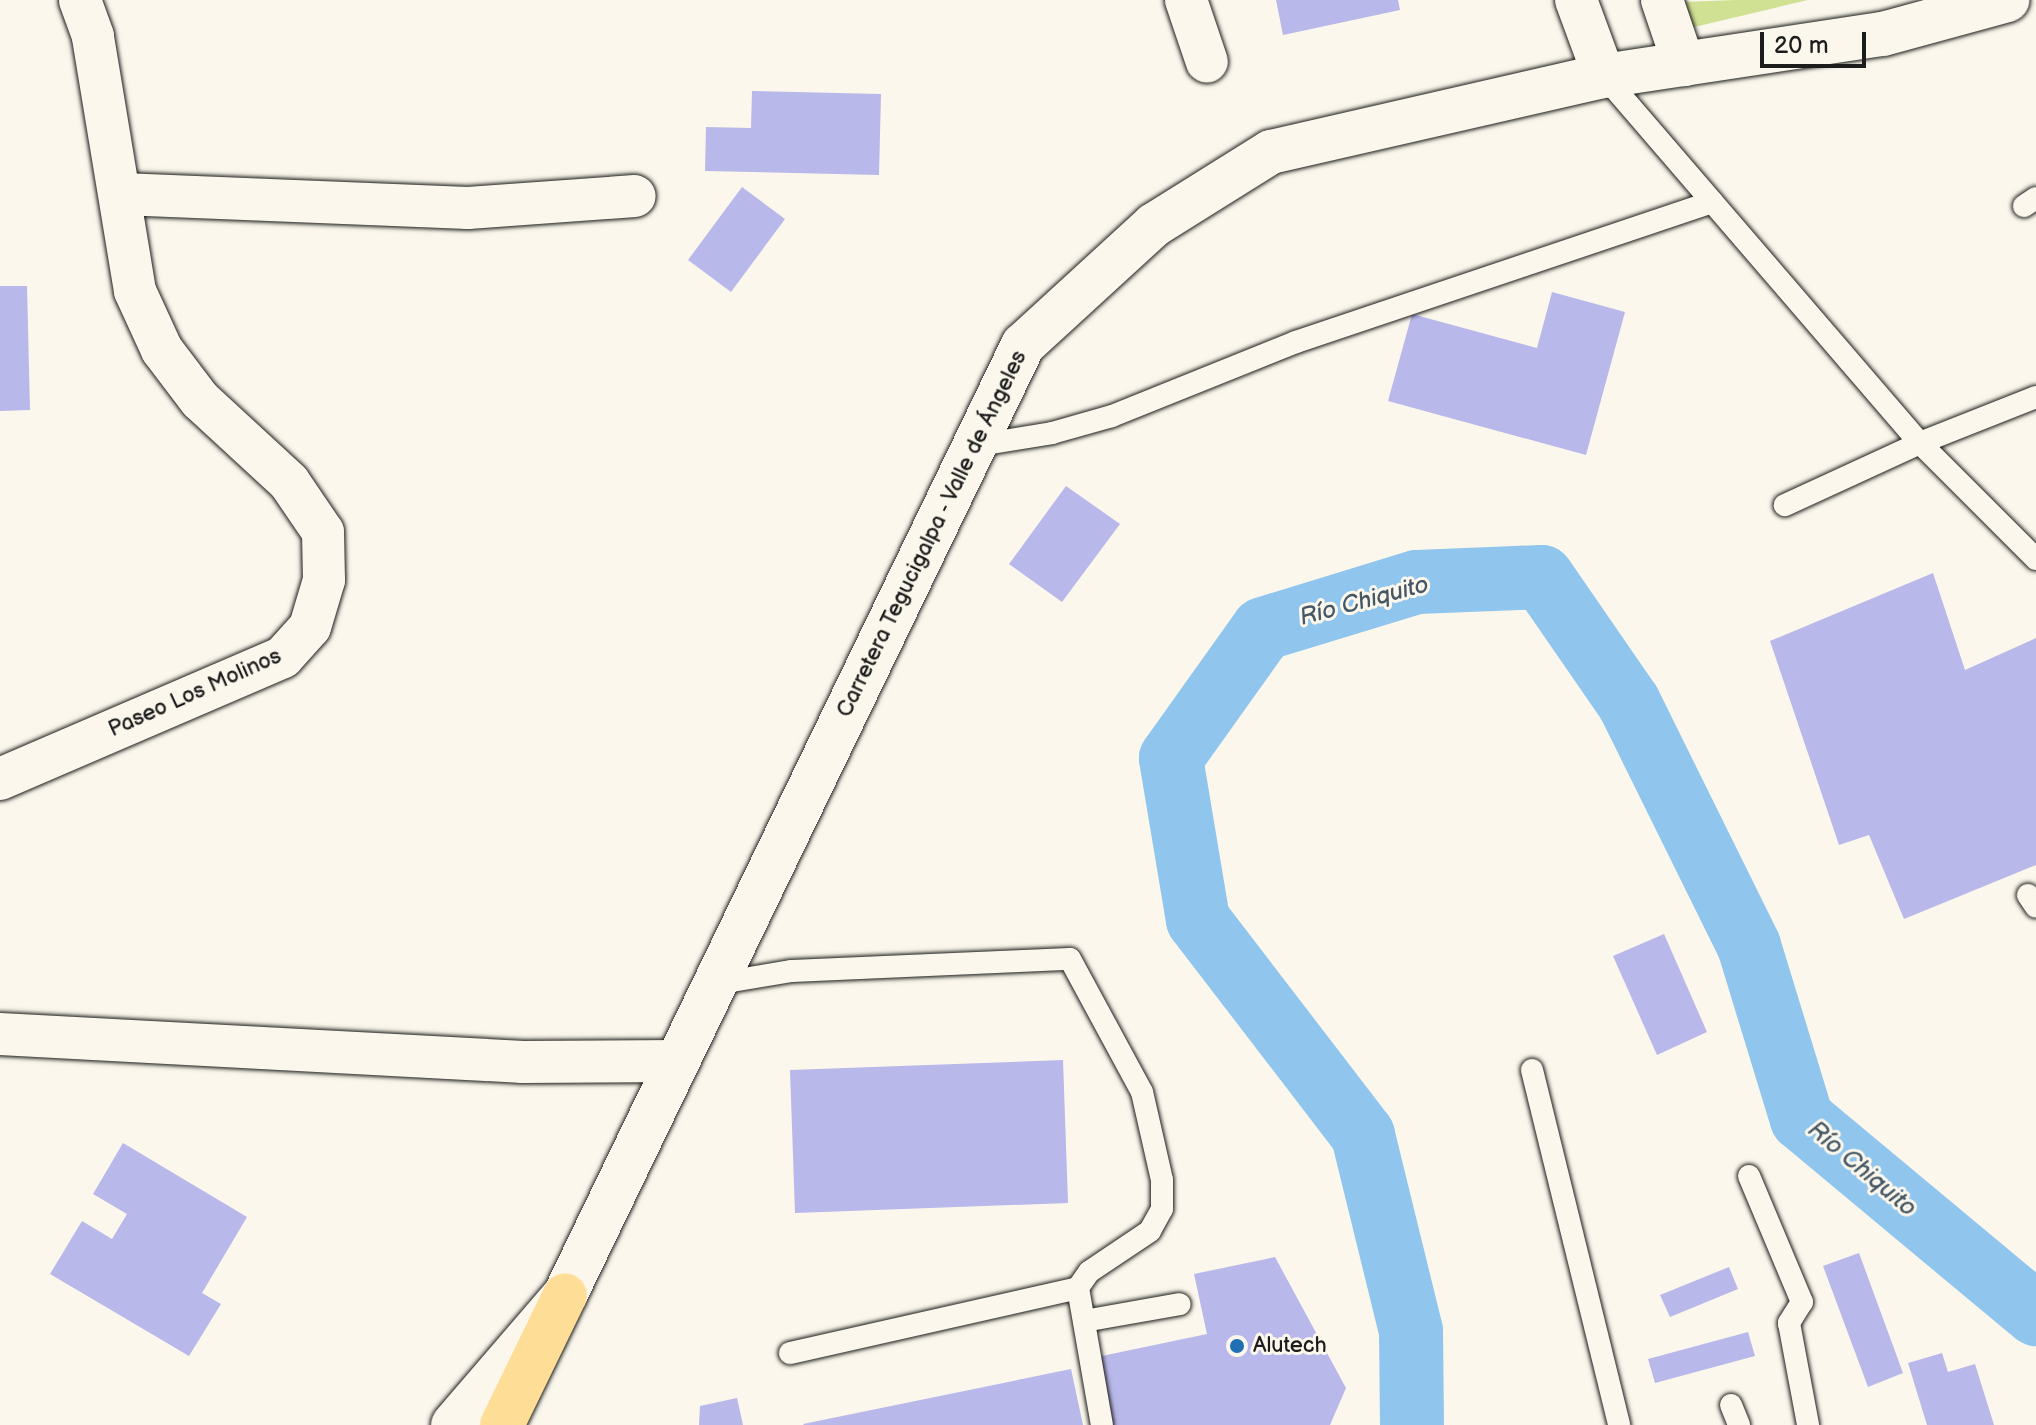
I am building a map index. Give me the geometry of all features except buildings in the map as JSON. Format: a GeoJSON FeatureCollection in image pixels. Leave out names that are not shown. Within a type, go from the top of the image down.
{"type":"FeatureCollection","features":[{"type":"Feature","properties":{"kind":"highway"},"geometry":{"type":"LineString","coordinates":[[502,1425],[565,1295]]}},
{"type":"Feature","properties":{"kind":"highway"},"geometry":{"type":"LineString","coordinates":[[531,1425],[565,1295]]}},
{"type":"Feature","properties":{"kind":"main road","name":"Carretera Tegucigalpa - Valle de Ángeles"},"geometry":{"type":"LineString","coordinates":[[453,1425],[565,1295],[1023,345],[1154,225],[1271,152],[1604,76],[1883,34],[2007,0]]}},
{"type":"Feature","properties":{"kind":"street","name":"Paseo Los Molinos"},"geometry":{"type":"LineString","coordinates":[[0,779],[283,657],[310,627],[324,580],[323,532],[297,494],[200,400],[162,350],[135,291],[93,36],[80,0]]}},
{"type":"Feature","properties":{"kind":"street"},"geometry":{"type":"LineString","coordinates":[[1186,0],[1207,62]]}},
{"type":"Feature","properties":{"kind":"street"},"geometry":{"type":"LineString","coordinates":[[1576,0],[1604,76]]}},
{"type":"Feature","properties":{"kind":"street"},"geometry":{"type":"LineString","coordinates":[[1662,0],[1684,65]]}},
{"type":"Feature","properties":{"kind":"street"},"geometry":{"type":"LineString","coordinates":[[121,194],[468,208],[635,196]]}},
{"type":"Feature","properties":{"kind":"street"},"geometry":{"type":"LineString","coordinates":[[0,1034],[523,1062],[679,1061]]}},
{"type":"Feature","properties":{"kind":"lane"},"geometry":{"type":"LineString","coordinates":[[1604,76],[1920,443],[2036,559]]}},
{"type":"Feature","properties":{"kind":"lane"},"geometry":{"type":"LineString","coordinates":[[972,446],[1052,433],[1112,416],[1296,342],[1712,202]]}},
{"type":"Feature","properties":{"kind":"lane"},"geometry":{"type":"LineString","coordinates":[[1785,505],[1920,443],[2036,397]]}},
{"type":"Feature","properties":{"kind":"lane"},"geometry":{"type":"LineString","coordinates":[[714,984],[792,971],[1070,959],[1142,1092],[1162,1180],[1162,1209],[1150,1231],[1089,1272],[1078,1288],[790,1353]]}},
{"type":"Feature","properties":{"kind":"lane"},"geometry":{"type":"LineString","coordinates":[[1532,1070],[1619,1425]]}},
{"type":"Feature","properties":{"kind":"lane"},"geometry":{"type":"LineString","coordinates":[[1749,1176],[1802,1302],[1789,1323],[1808,1425]]}},
{"type":"Feature","properties":{"kind":"lane"},"geometry":{"type":"LineString","coordinates":[[1078,1288],[1102,1425]]}},
{"type":"Feature","properties":{"kind":"lane"},"geometry":{"type":"LineString","coordinates":[[1084,1321],[1180,1304]]}},
{"type":"Feature","properties":{"kind":"green space"},"geometry":{"type":"Polygon","coordinates":[[[1808,0],[1690,28],[1680,2],[1808,0]]]}},
{"type":"Feature","properties":{"kind":"waterway","name":"Río Chiquito"},"geometry":{"type":"LineString","coordinates":[[1412,1425],[1411,1331],[1363,1135],[1198,920],[1171,758],[1263,629],[1417,582],[1542,577],[1629,703],[1749,946],[1802,1119],[2036,1314]]}},
{"type":"Feature","properties":{"kind":"place","name":"Alutech"},"geometry":{"type":"Point","coordinates":[1237,1346]}}]}
